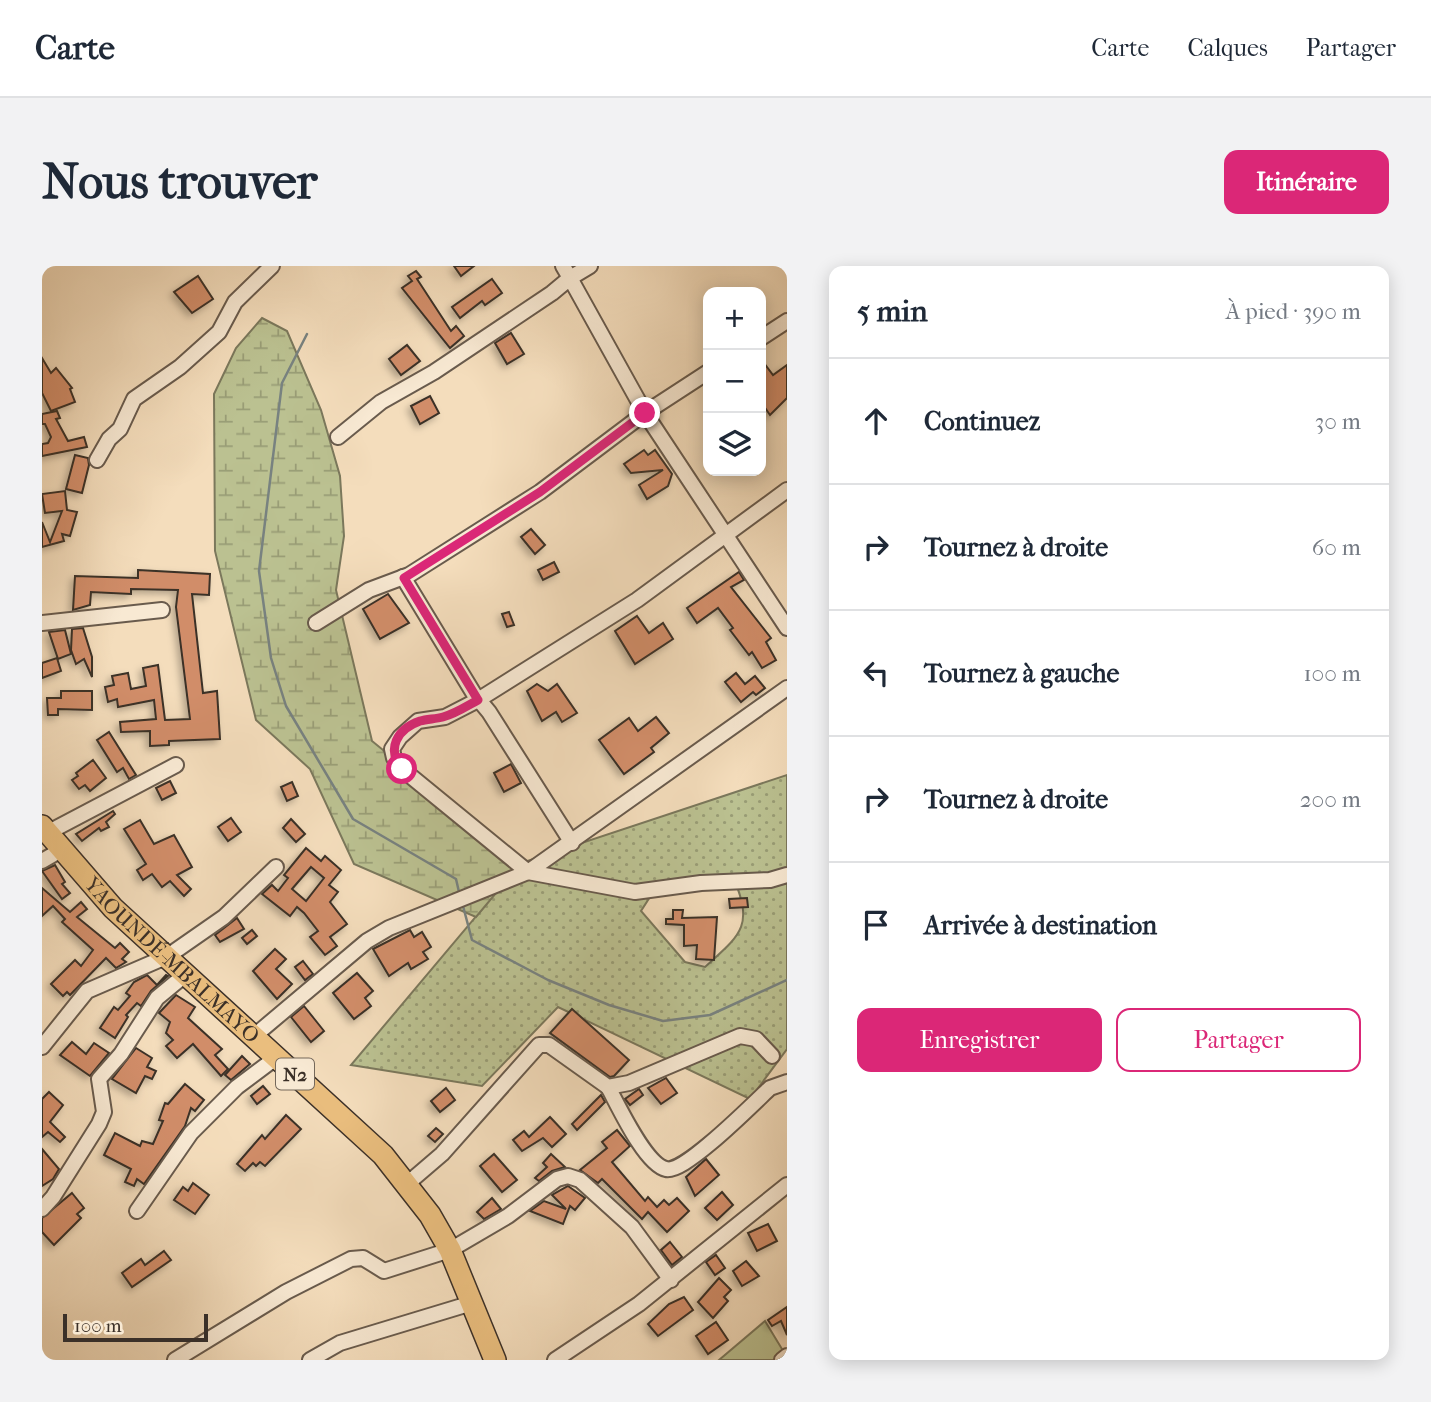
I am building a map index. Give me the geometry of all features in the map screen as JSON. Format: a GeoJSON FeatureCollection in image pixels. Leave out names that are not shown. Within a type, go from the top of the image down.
{"type":"FeatureCollection","features":[{"type":"Feature","properties":{"kind":"highway","name":"YAOUNDÉ-MBALMAYO"},"geometry":{"type":"LineString","coordinates":[[45,829],[113,908],[383,1155],[407,1184],[450,1250],[495,1360]]}},
{"type":"Feature","properties":{"kind":"street"},"geometry":{"type":"LineString","coordinates":[[97,460],[109,439],[120,429],[134,399],[180,368],[219,332],[235,302],[272,266]]}},
{"type":"Feature","properties":{"kind":"street"},"geometry":{"type":"LineString","coordinates":[[338,437],[381,402],[495,332],[567,272],[590,266]]}},
{"type":"Feature","properties":{"kind":"street"},"geometry":{"type":"LineString","coordinates":[[567,272],[645,413],[787,628]]}},
{"type":"Feature","properties":{"kind":"street"},"geometry":{"type":"LineString","coordinates":[[766,335],[787,321]]}},
{"type":"Feature","properties":{"kind":"street"},"geometry":{"type":"LineString","coordinates":[[316,623],[369,590],[404,578],[540,492],[645,413],[703,375]]}},
{"type":"Feature","properties":{"kind":"street"},"geometry":{"type":"LineString","coordinates":[[787,490],[637,600],[478,700],[445,717],[418,721],[400,737],[392,749],[394,758],[528,872],[635,892],[701,883],[770,880],[787,876]]}},
{"type":"Feature","properties":{"kind":"street"},"geometry":{"type":"LineString","coordinates":[[404,578],[478,700],[572,843]]}},
{"type":"Feature","properties":{"kind":"street"},"geometry":{"type":"LineString","coordinates":[[42,623],[162,610]]}},
{"type":"Feature","properties":{"kind":"street"},"geometry":{"type":"LineString","coordinates":[[253,1037],[367,941],[390,928],[528,872],[572,843],[634,794],[787,688]]}},
{"type":"Feature","properties":{"kind":"street"},"geometry":{"type":"LineString","coordinates":[[45,829],[176,765]]}},
{"type":"Feature","properties":{"kind":"street"},"geometry":{"type":"LineString","coordinates":[[42,861],[61,850]]}},
{"type":"Feature","properties":{"kind":"street"},"geometry":{"type":"LineString","coordinates":[[42,1047],[87,991],[167,956],[223,917],[276,867]]}},
{"type":"Feature","properties":{"kind":"street"},"geometry":{"type":"LineString","coordinates":[[42,1209],[53,1197],[99,1124],[104,1112],[99,1079],[121,1054],[157,998],[186,974]]}},
{"type":"Feature","properties":{"kind":"street"},"geometry":{"type":"LineString","coordinates":[[608,1087],[629,1083],[740,1036],[757,1040],[772,1056]]}},
{"type":"Feature","properties":{"kind":"street"},"geometry":{"type":"LineString","coordinates":[[407,1184],[442,1154],[539,1045],[550,1045],[608,1087],[645,1152],[663,1169],[670,1170],[688,1162],[770,1088],[787,1082]]}},
{"type":"Feature","properties":{"kind":"street"},"geometry":{"type":"LineString","coordinates":[[137,1211],[191,1133],[237,1087],[277,1057]]}},
{"type":"Feature","properties":{"kind":"street"},"geometry":{"type":"LineString","coordinates":[[175,1360],[286,1292],[351,1259],[363,1258],[384,1272],[450,1250],[508,1216],[557,1179],[568,1177],[580,1180],[632,1227],[671,1279]]}},
{"type":"Feature","properties":{"kind":"street"},"geometry":{"type":"LineString","coordinates":[[555,1360],[671,1279],[787,1185]]}},
{"type":"Feature","properties":{"kind":"street"},"geometry":{"type":"LineString","coordinates":[[310,1360],[341,1343],[472,1303]]}},
{"type":"Feature","properties":{"kind":"street"},"geometry":{"type":"LineString","coordinates":[[782,1360],[787,1356]]}},
{"type":"Feature","properties":{"kind":"green space"},"geometry":{"type":"Polygon","coordinates":[[[262,318],[287,331],[321,410],[340,476],[344,536],[336,590],[372,741],[521,863],[476,917],[354,864],[310,769],[256,720],[215,551],[214,394],[236,348],[262,318]]]}},
{"type":"Feature","properties":{"kind":"green space"},"geometry":{"type":"Polygon","coordinates":[[[787,775],[787,1049],[750,1099],[558,1007],[482,1086],[351,1065],[521,863],[787,775]],[[734,879],[659,883],[641,911],[685,962],[705,967],[735,938],[740,929],[743,908],[734,879]]]}},
{"type":"Feature","properties":{"kind":"green space"},"geometry":{"type":"Polygon","coordinates":[[[765,1321],[782,1349],[783,1357],[778,1360],[719,1360],[765,1321]]]}},
{"type":"Feature","properties":{"kind":"building"},"geometry":{"type":"Polygon","coordinates":[[[454,266],[474,266],[461,276],[454,266]]]}},
{"type":"Feature","properties":{"kind":"building"},"geometry":{"type":"Polygon","coordinates":[[[416,271],[421,277],[417,279],[451,331],[456,326],[464,336],[450,348],[402,288],[412,281],[408,276],[416,271]]]}},
{"type":"Feature","properties":{"kind":"building"},"geometry":{"type":"Polygon","coordinates":[[[198,276],[213,299],[192,313],[174,292],[198,276]]]}},
{"type":"Feature","properties":{"kind":"building"},"geometry":{"type":"Polygon","coordinates":[[[492,279],[502,293],[485,305],[482,301],[460,318],[452,307],[492,279]]]}},
{"type":"Feature","properties":{"kind":"building"},"geometry":{"type":"Polygon","coordinates":[[[511,333],[524,354],[507,364],[495,343],[511,333]]]}},
{"type":"Feature","properties":{"kind":"building"},"geometry":{"type":"Polygon","coordinates":[[[407,345],[420,361],[401,375],[389,359],[407,345]]]}},
{"type":"Feature","properties":{"kind":"building"},"geometry":{"type":"Polygon","coordinates":[[[42,358],[51,373],[56,368],[72,388],[70,389],[75,402],[51,411],[42,393],[42,358]]]}},
{"type":"Feature","properties":{"kind":"building"},"geometry":{"type":"Polygon","coordinates":[[[787,365],[787,398],[770,415],[766,409],[766,366],[773,375],[787,365]]]}},
{"type":"Feature","properties":{"kind":"building"},"geometry":{"type":"Polygon","coordinates":[[[430,396],[439,413],[420,424],[411,406],[430,396]]]}},
{"type":"Feature","properties":{"kind":"building"},"geometry":{"type":"Polygon","coordinates":[[[57,411],[60,418],[56,419],[68,441],[84,437],[87,447],[42,456],[42,444],[48,443],[51,437],[45,424],[42,424],[42,414],[57,411]]]}},
{"type":"Feature","properties":{"kind":"building"},"geometry":{"type":"Polygon","coordinates":[[[644,450],[648,455],[655,450],[672,474],[668,486],[647,499],[639,485],[663,470],[631,473],[624,464],[644,450]]]}},
{"type":"Feature","properties":{"kind":"building"},"geometry":{"type":"Polygon","coordinates":[[[75,455],[88,458],[89,465],[82,493],[66,489],[75,455]]]}},
{"type":"Feature","properties":{"kind":"building"},"geometry":{"type":"Polygon","coordinates":[[[65,491],[67,510],[77,512],[70,536],[62,534],[64,541],[42,547],[42,522],[50,542],[62,511],[45,513],[42,494],[65,491]]]}},
{"type":"Feature","properties":{"kind":"building"},"geometry":{"type":"Polygon","coordinates":[[[531,529],[545,545],[535,554],[521,537],[531,529]]]}},
{"type":"Feature","properties":{"kind":"building"},"geometry":{"type":"Polygon","coordinates":[[[554,562],[559,572],[543,580],[538,570],[554,562]]]}},
{"type":"Feature","properties":{"kind":"building"},"geometry":{"type":"Polygon","coordinates":[[[138,570],[210,574],[209,595],[192,594],[203,693],[217,691],[220,739],[169,741],[169,745],[150,746],[150,731],[121,732],[120,722],[156,719],[154,700],[118,707],[117,699],[108,702],[105,687],[114,685],[112,676],[128,673],[131,689],[146,686],[143,668],[158,665],[165,720],[190,719],[176,607],[178,590],[131,589],[131,594],[91,592],[90,605],[73,610],[75,576],[138,578],[138,570]]]}},
{"type":"Feature","properties":{"kind":"building"},"geometry":{"type":"Polygon","coordinates":[[[739,572],[744,580],[731,587],[771,638],[766,642],[776,660],[762,668],[752,652],[749,655],[730,630],[733,628],[718,608],[697,623],[687,608],[739,572]]]}},
{"type":"Feature","properties":{"kind":"building"},"geometry":{"type":"Polygon","coordinates":[[[388,594],[409,623],[380,639],[363,609],[388,594]]]}},
{"type":"Feature","properties":{"kind":"building"},"geometry":{"type":"Polygon","coordinates":[[[509,612],[514,625],[507,627],[502,614],[509,612]]]}},
{"type":"Feature","properties":{"kind":"building"},"geometry":{"type":"Polygon","coordinates":[[[637,616],[649,633],[663,623],[673,639],[635,664],[615,631],[637,616]]]}},
{"type":"Feature","properties":{"kind":"building"},"geometry":{"type":"Polygon","coordinates":[[[83,628],[92,657],[92,677],[84,659],[76,664],[71,650],[72,629],[83,628]]]}},
{"type":"Feature","properties":{"kind":"building"},"geometry":{"type":"Polygon","coordinates":[[[65,630],[71,654],[58,659],[49,632],[65,630]]]}},
{"type":"Feature","properties":{"kind":"building"},"geometry":{"type":"Polygon","coordinates":[[[57,658],[61,671],[42,678],[42,663],[57,658]]]}},
{"type":"Feature","properties":{"kind":"building"},"geometry":{"type":"Polygon","coordinates":[[[736,673],[745,684],[755,676],[765,688],[756,695],[753,692],[741,702],[725,682],[736,673]]]}},
{"type":"Feature","properties":{"kind":"building"},"geometry":{"type":"Polygon","coordinates":[[[537,684],[548,691],[557,684],[577,713],[562,722],[556,712],[542,721],[527,691],[537,684]]]}},
{"type":"Feature","properties":{"kind":"building"},"geometry":{"type":"Polygon","coordinates":[[[61,691],[92,691],[92,710],[58,709],[58,715],[48,715],[47,698],[61,698],[61,691]]]}},
{"type":"Feature","properties":{"kind":"building"},"geometry":{"type":"Polygon","coordinates":[[[656,717],[669,733],[651,748],[654,752],[624,774],[599,740],[629,718],[638,731],[656,717]]]}},
{"type":"Feature","properties":{"kind":"building"},"geometry":{"type":"Polygon","coordinates":[[[109,732],[136,775],[129,779],[123,768],[117,772],[97,740],[109,732]]]}},
{"type":"Feature","properties":{"kind":"building"},"geometry":{"type":"Polygon","coordinates":[[[93,760],[106,778],[90,791],[85,785],[79,789],[72,780],[78,776],[76,773],[93,760]]]}},
{"type":"Feature","properties":{"kind":"building"},"geometry":{"type":"Polygon","coordinates":[[[511,764],[521,783],[504,792],[494,773],[511,764]]]}},
{"type":"Feature","properties":{"kind":"building"},"geometry":{"type":"Polygon","coordinates":[[[170,781],[176,793],[162,800],[156,788],[170,781]]]}},
{"type":"Feature","properties":{"kind":"building"},"geometry":{"type":"Polygon","coordinates":[[[292,782],[298,796],[287,801],[281,787],[292,782]]]}},
{"type":"Feature","properties":{"kind":"building"},"geometry":{"type":"Polygon","coordinates":[[[113,811],[115,814],[106,822],[109,827],[101,831],[99,828],[82,841],[76,834],[113,811]]]}},
{"type":"Feature","properties":{"kind":"building"},"geometry":{"type":"Polygon","coordinates":[[[231,818],[241,832],[228,841],[218,827],[231,818]]]}},
{"type":"Feature","properties":{"kind":"building"},"geometry":{"type":"Polygon","coordinates":[[[291,819],[305,834],[296,842],[283,828],[291,819]]]}},
{"type":"Feature","properties":{"kind":"building"},"geometry":{"type":"Polygon","coordinates":[[[140,820],[154,844],[174,835],[192,867],[177,875],[191,889],[184,896],[170,881],[162,887],[152,874],[143,880],[137,870],[146,864],[124,829],[140,820]]]}},
{"type":"Feature","properties":{"kind":"building"},"geometry":{"type":"Polygon","coordinates":[[[306,848],[321,861],[325,856],[341,870],[329,885],[338,892],[330,902],[347,924],[330,937],[337,946],[325,955],[310,937],[318,931],[304,913],[297,907],[290,916],[262,894],[272,885],[278,891],[288,878],[284,875],[306,848]],[[311,867],[292,889],[306,901],[324,878],[311,867]]]}},
{"type":"Feature","properties":{"kind":"building"},"geometry":{"type":"Polygon","coordinates":[[[55,865],[65,882],[62,884],[70,893],[62,899],[42,871],[55,865]]]}},
{"type":"Feature","properties":{"kind":"building"},"geometry":{"type":"Polygon","coordinates":[[[42,888],[70,912],[81,902],[87,909],[77,917],[115,948],[120,943],[129,952],[122,959],[126,962],[116,968],[106,958],[70,995],[67,992],[63,996],[51,984],[75,960],[81,966],[93,950],[62,922],[65,919],[53,906],[42,916],[42,888]]]}},
{"type":"Feature","properties":{"kind":"building"},"geometry":{"type":"Polygon","coordinates":[[[747,898],[748,907],[730,908],[729,899],[747,898]]]}},
{"type":"Feature","properties":{"kind":"building"},"geometry":{"type":"Polygon","coordinates":[[[673,910],[683,910],[682,918],[717,917],[714,960],[696,959],[697,945],[684,946],[684,925],[666,924],[666,919],[673,919],[673,910]]]}},
{"type":"Feature","properties":{"kind":"building"},"geometry":{"type":"Polygon","coordinates":[[[237,918],[244,929],[220,942],[215,935],[237,918]]]}},
{"type":"Feature","properties":{"kind":"building"},"geometry":{"type":"Polygon","coordinates":[[[252,930],[257,936],[247,944],[242,938],[252,930]]]}},
{"type":"Feature","properties":{"kind":"building"},"geometry":{"type":"Polygon","coordinates":[[[410,930],[414,937],[422,932],[431,947],[423,952],[428,959],[411,969],[408,963],[389,976],[373,949],[410,930]]]}},
{"type":"Feature","properties":{"kind":"building"},"geometry":{"type":"Polygon","coordinates":[[[275,949],[286,959],[276,969],[292,984],[277,999],[253,971],[275,949]]]}},
{"type":"Feature","properties":{"kind":"building"},"geometry":{"type":"Polygon","coordinates":[[[303,961],[313,974],[305,980],[295,967],[303,961]]]}},
{"type":"Feature","properties":{"kind":"building"},"geometry":{"type":"Polygon","coordinates":[[[357,973],[373,991],[365,998],[371,1006],[354,1019],[333,993],[357,973]]]}},
{"type":"Feature","properties":{"kind":"building"},"geometry":{"type":"Polygon","coordinates":[[[147,975],[157,985],[168,976],[151,991],[141,1006],[137,1003],[126,1015],[128,1017],[115,1038],[100,1028],[114,1007],[118,1010],[130,996],[126,993],[134,982],[147,975]]]}},
{"type":"Feature","properties":{"kind":"building"},"geometry":{"type":"Polygon","coordinates":[[[176,995],[195,1007],[188,1018],[222,1049],[215,1055],[228,1069],[221,1076],[193,1044],[177,1058],[166,1046],[173,1040],[166,1033],[170,1022],[159,1013],[176,995]]]}},
{"type":"Feature","properties":{"kind":"building"},"geometry":{"type":"Polygon","coordinates":[[[304,1006],[324,1031],[311,1042],[291,1017],[304,1006]]]}},
{"type":"Feature","properties":{"kind":"building"},"geometry":{"type":"Polygon","coordinates":[[[572,1009],[629,1060],[614,1076],[610,1077],[550,1033],[572,1009]]]}},
{"type":"Feature","properties":{"kind":"building"},"geometry":{"type":"Polygon","coordinates":[[[72,1042],[86,1054],[94,1043],[109,1053],[90,1076],[60,1055],[72,1042]]]}},
{"type":"Feature","properties":{"kind":"building"},"geometry":{"type":"Polygon","coordinates":[[[136,1048],[152,1058],[147,1067],[156,1071],[152,1079],[145,1076],[136,1093],[112,1079],[136,1048]]]}},
{"type":"Feature","properties":{"kind":"building"},"geometry":{"type":"Polygon","coordinates":[[[242,1056],[250,1064],[231,1080],[225,1075],[242,1056]]]}},
{"type":"Feature","properties":{"kind":"building"},"geometry":{"type":"Polygon","coordinates":[[[666,1078],[677,1093],[661,1104],[648,1088],[666,1078]]]}},
{"type":"Feature","properties":{"kind":"building"},"geometry":{"type":"Polygon","coordinates":[[[185,1084],[204,1100],[195,1111],[191,1108],[185,1126],[144,1184],[137,1179],[134,1186],[125,1182],[131,1169],[104,1155],[115,1133],[140,1146],[142,1141],[153,1144],[163,1121],[159,1120],[165,1103],[168,1104],[185,1084]]]}},
{"type":"Feature","properties":{"kind":"building"},"geometry":{"type":"Polygon","coordinates":[[[263,1086],[270,1094],[257,1104],[251,1096],[263,1086]]]}},
{"type":"Feature","properties":{"kind":"building"},"geometry":{"type":"Polygon","coordinates":[[[446,1088],[455,1100],[440,1112],[431,1101],[446,1088]]]}},
{"type":"Feature","properties":{"kind":"building"},"geometry":{"type":"Polygon","coordinates":[[[639,1089],[643,1095],[630,1105],[625,1099],[639,1089]]]}},
{"type":"Feature","properties":{"kind":"building"},"geometry":{"type":"Polygon","coordinates":[[[49,1092],[63,1105],[50,1122],[65,1137],[60,1142],[48,1132],[42,1137],[42,1099],[49,1092]]]}},
{"type":"Feature","properties":{"kind":"building"},"geometry":{"type":"Polygon","coordinates":[[[601,1095],[605,1102],[577,1130],[572,1124],[601,1095]]]}},
{"type":"Feature","properties":{"kind":"building"},"geometry":{"type":"Polygon","coordinates":[[[286,1115],[301,1129],[265,1166],[260,1162],[256,1166],[253,1163],[245,1171],[237,1164],[262,1135],[265,1139],[286,1115]]]}},
{"type":"Feature","properties":{"kind":"building"},"geometry":{"type":"Polygon","coordinates":[[[550,1117],[566,1134],[552,1147],[543,1138],[522,1151],[513,1140],[524,1131],[529,1137],[550,1117]]]}},
{"type":"Feature","properties":{"kind":"building"},"geometry":{"type":"Polygon","coordinates":[[[436,1128],[443,1134],[435,1142],[428,1136],[436,1128]]]}},
{"type":"Feature","properties":{"kind":"building"},"geometry":{"type":"Polygon","coordinates":[[[617,1130],[630,1146],[612,1162],[645,1201],[648,1197],[657,1207],[664,1200],[669,1205],[677,1198],[689,1211],[667,1232],[648,1212],[642,1219],[602,1179],[598,1183],[580,1170],[607,1148],[602,1142],[617,1130]]]}},
{"type":"Feature","properties":{"kind":"building"},"geometry":{"type":"Polygon","coordinates":[[[42,1149],[59,1169],[53,1179],[42,1186],[42,1149]]]}},
{"type":"Feature","properties":{"kind":"building"},"geometry":{"type":"Polygon","coordinates":[[[494,1154],[517,1180],[502,1192],[480,1166],[494,1154]]]}},
{"type":"Feature","properties":{"kind":"building"},"geometry":{"type":"Polygon","coordinates":[[[551,1154],[565,1167],[552,1171],[539,1181],[535,1178],[547,1167],[543,1163],[551,1154]]]}},
{"type":"Feature","properties":{"kind":"building"},"geometry":{"type":"Polygon","coordinates":[[[706,1159],[719,1175],[695,1196],[686,1177],[706,1159]]]}},
{"type":"Feature","properties":{"kind":"building"},"geometry":{"type":"Polygon","coordinates":[[[193,1183],[209,1195],[195,1214],[174,1200],[183,1187],[188,1191],[193,1183]]]}},
{"type":"Feature","properties":{"kind":"building"},"geometry":{"type":"Polygon","coordinates":[[[568,1186],[585,1198],[575,1210],[570,1206],[563,1224],[530,1211],[544,1201],[566,1209],[552,1195],[568,1186]]]}},
{"type":"Feature","properties":{"kind":"building"},"geometry":{"type":"Polygon","coordinates":[[[722,1192],[733,1205],[717,1220],[705,1208],[722,1192]]]}},
{"type":"Feature","properties":{"kind":"building"},"geometry":{"type":"Polygon","coordinates":[[[72,1193],[84,1208],[77,1214],[81,1218],[54,1245],[42,1232],[42,1218],[72,1193]]]}},
{"type":"Feature","properties":{"kind":"building"},"geometry":{"type":"Polygon","coordinates":[[[492,1198],[501,1209],[484,1219],[477,1212],[492,1198]]]}},
{"type":"Feature","properties":{"kind":"building"},"geometry":{"type":"Polygon","coordinates":[[[768,1224],[777,1241],[757,1251],[748,1233],[768,1224]]]}},
{"type":"Feature","properties":{"kind":"building"},"geometry":{"type":"Polygon","coordinates":[[[670,1242],[682,1257],[672,1265],[661,1250],[670,1242]]]}},
{"type":"Feature","properties":{"kind":"building"},"geometry":{"type":"Polygon","coordinates":[[[164,1251],[171,1260],[132,1287],[122,1273],[141,1259],[145,1265],[164,1251]]]}},
{"type":"Feature","properties":{"kind":"building"},"geometry":{"type":"Polygon","coordinates":[[[716,1255],[725,1268],[715,1275],[706,1262],[716,1255]]]}},
{"type":"Feature","properties":{"kind":"building"},"geometry":{"type":"Polygon","coordinates":[[[746,1261],[759,1276],[742,1286],[733,1271],[746,1261]]]}},
{"type":"Feature","properties":{"kind":"building"},"geometry":{"type":"Polygon","coordinates":[[[719,1278],[731,1290],[724,1297],[728,1301],[713,1318],[698,1302],[719,1278]]]}},
{"type":"Feature","properties":{"kind":"building"},"geometry":{"type":"Polygon","coordinates":[[[684,1297],[693,1310],[658,1336],[648,1324],[669,1304],[684,1297]]]}},
{"type":"Feature","properties":{"kind":"building"},"geometry":{"type":"Polygon","coordinates":[[[787,1307],[787,1335],[781,1321],[772,1326],[768,1320],[787,1307]]]}},
{"type":"Feature","properties":{"kind":"building"},"geometry":{"type":"Polygon","coordinates":[[[716,1322],[728,1340],[708,1354],[696,1336],[716,1322]]]}},
{"type":"Feature","properties":{"kind":"waterway"},"geometry":{"type":"LineString","coordinates":[[307,334],[282,383],[259,571],[271,658],[286,706],[353,819],[456,879],[459,892]]}},
{"type":"Feature","properties":{"kind":"waterway"},"geometry":{"type":"LineString","coordinates":[[463,906],[472,940],[548,980],[609,1005],[663,1021],[710,1015],[787,980]]}},
{"type":"Feature","properties":{"kind":"route"},"geometry":{"type":"LineString","coordinates":[[402,769],[394,758],[392,749],[400,737],[418,721],[445,717],[478,700],[404,578],[540,492],[645,413]]}}]}
